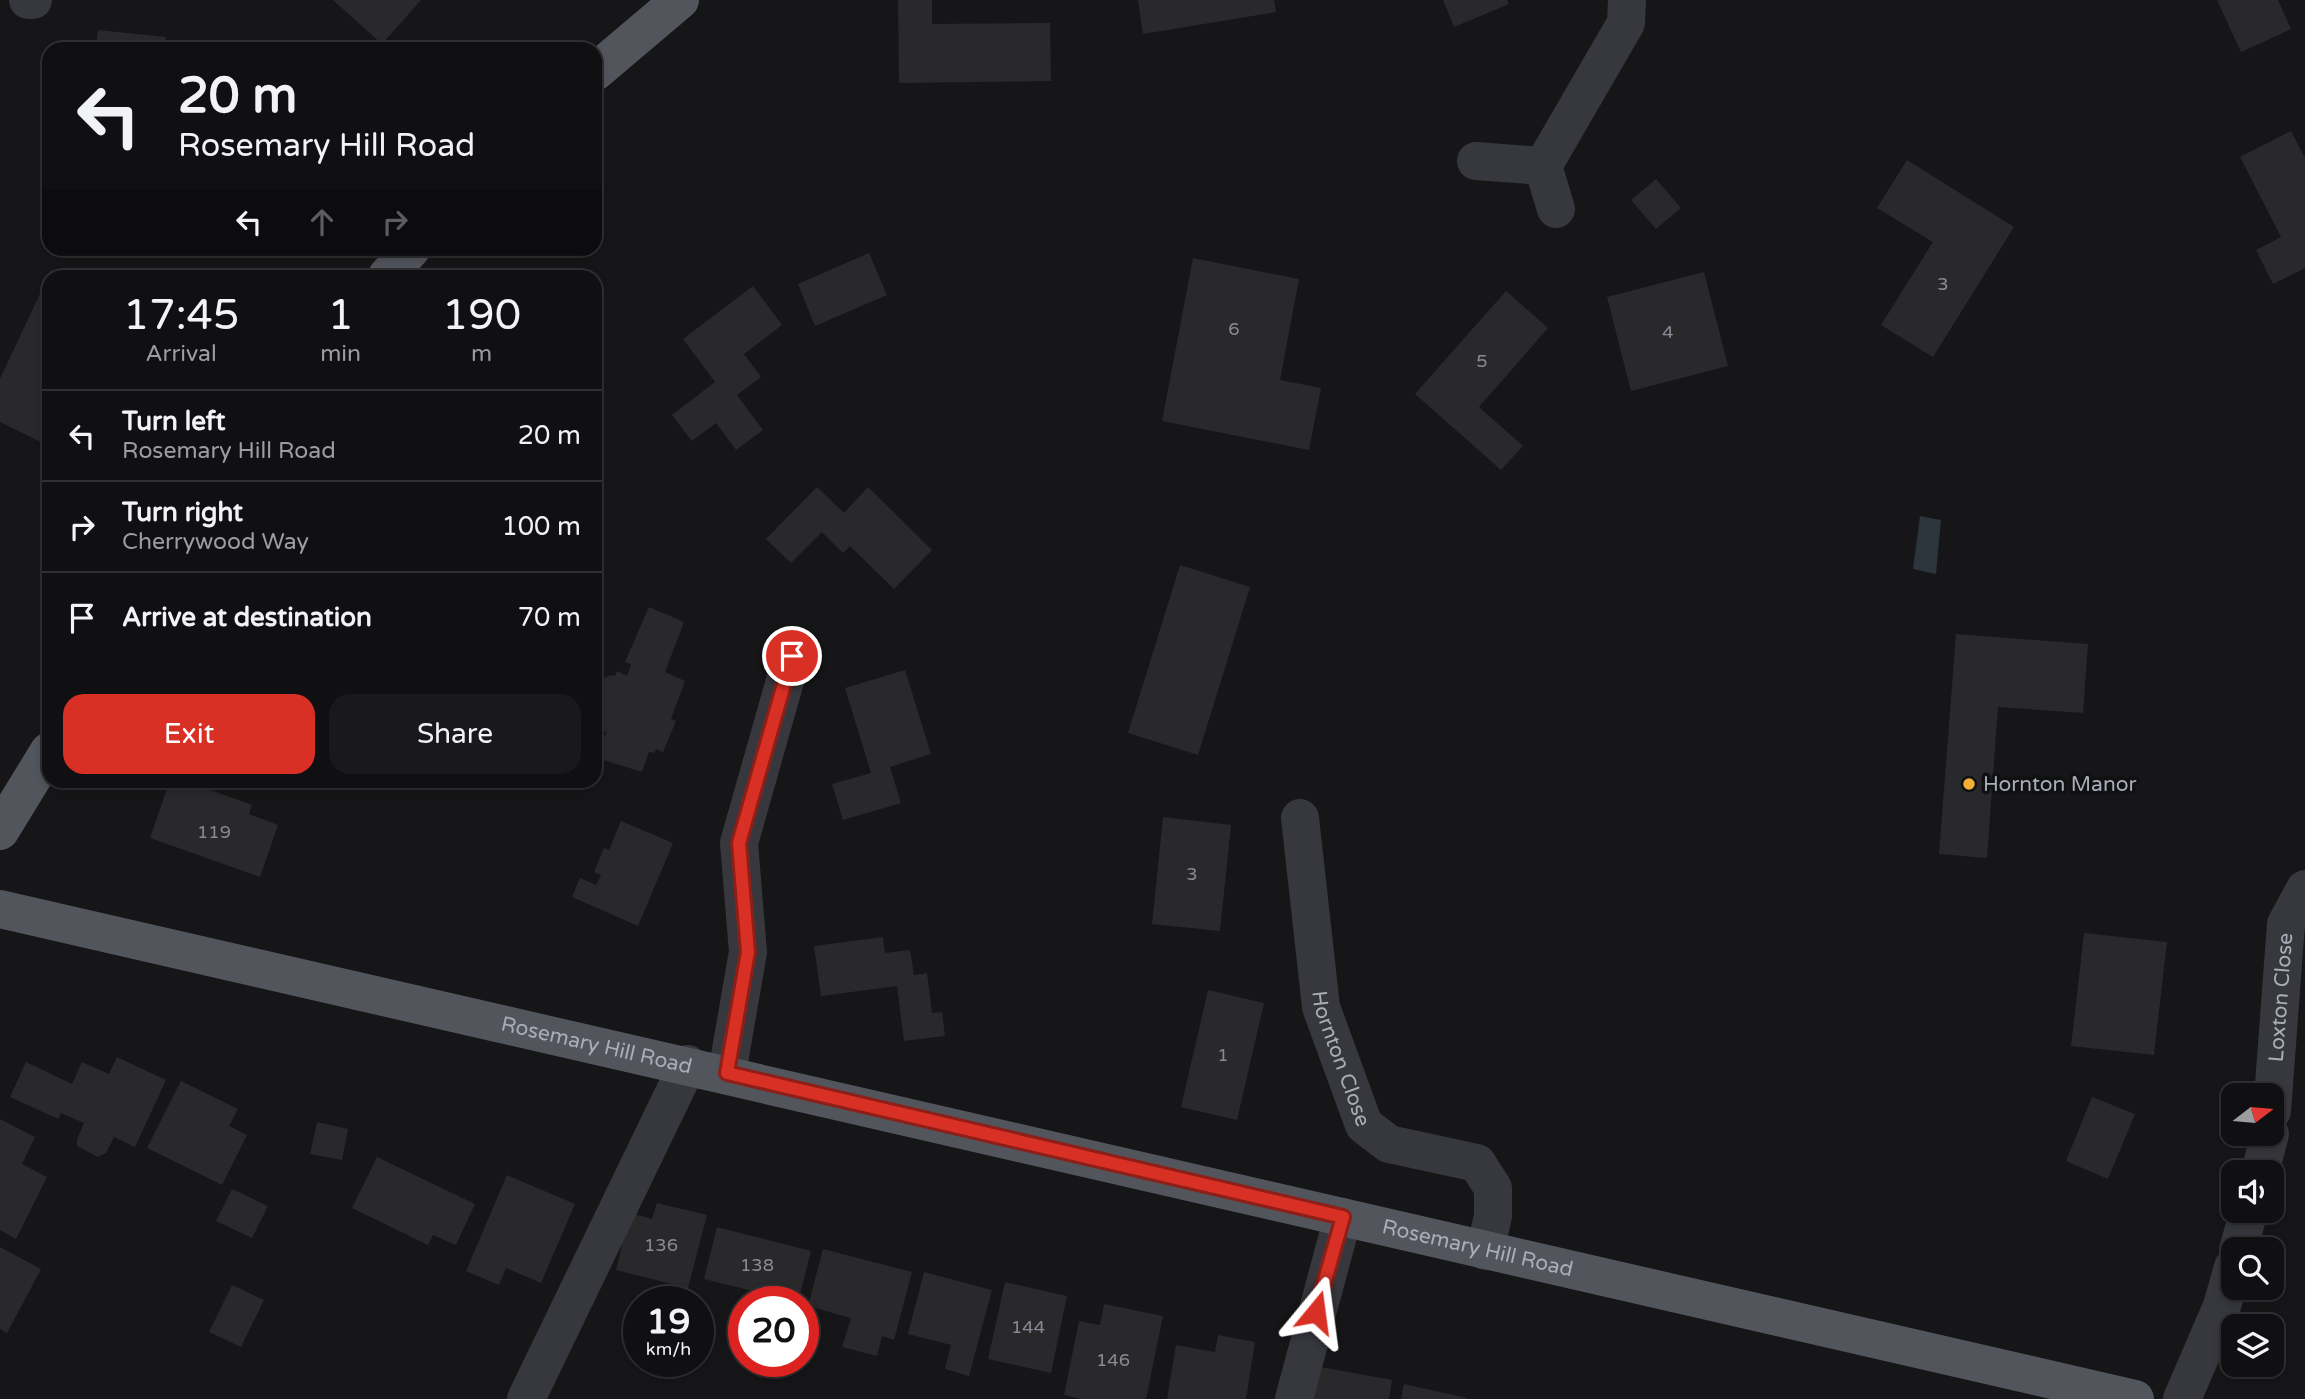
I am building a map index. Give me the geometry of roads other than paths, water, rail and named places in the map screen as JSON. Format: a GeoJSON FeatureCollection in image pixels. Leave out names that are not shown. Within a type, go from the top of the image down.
{"type":"FeatureCollection","features":[{"type":"Feature","properties":{"kind":"main road"},"geometry":{"type":"LineString","coordinates":[[602,66],[680,0]]}},
{"type":"Feature","properties":{"kind":"main road"},"geometry":{"type":"LineString","coordinates":[[392,270],[405,256]]}},
{"type":"Feature","properties":{"kind":"main road"},"geometry":{"type":"LineString","coordinates":[[0,831],[42,762]]}},
{"type":"Feature","properties":{"kind":"main road","name":"Rosemary Hill Road"},"geometry":{"type":"LineString","coordinates":[[0,909],[688,1064],[1485,1251],[2135,1399]]}},
{"type":"Feature","properties":{"kind":"street"},"geometry":{"type":"LineString","coordinates":[[1556,209],[1544,166],[1626,23],[1627,0]]}},
{"type":"Feature","properties":{"kind":"street"},"geometry":{"type":"LineString","coordinates":[[1476,161],[1544,166]]}},
{"type":"Feature","properties":{"kind":"street"},"geometry":{"type":"LineString","coordinates":[[727,1073],[748,952],[739,843],[792,656]]}},
{"type":"Feature","properties":{"kind":"street","name":"Hornton Close"},"geometry":{"type":"LineString","coordinates":[[1300,818],[1321,1007],[1364,1125],[1390,1144],[1478,1163],[1493,1188],[1493,1216],[1485,1251]]}},
{"type":"Feature","properties":{"kind":"street","name":"Loxton Close"},"geometry":{"type":"LineString","coordinates":[[2274,1083],[2286,924],[2305,889]]}},
{"type":"Feature","properties":{"kind":"street"},"geometry":{"type":"LineString","coordinates":[[526,1399],[688,1064]]}},
{"type":"Feature","properties":{"kind":"street"},"geometry":{"type":"LineString","coordinates":[[1294,1399],[1343,1217]]}},
{"type":"Feature","properties":{"kind":"street"},"geometry":{"type":"LineString","coordinates":[[2182,1399],[2224,1300]]}},
{"type":"Feature","properties":{"kind":"place","name":"Hornton Manor"},"geometry":{"type":"Point","coordinates":[1969,784]}}]}
